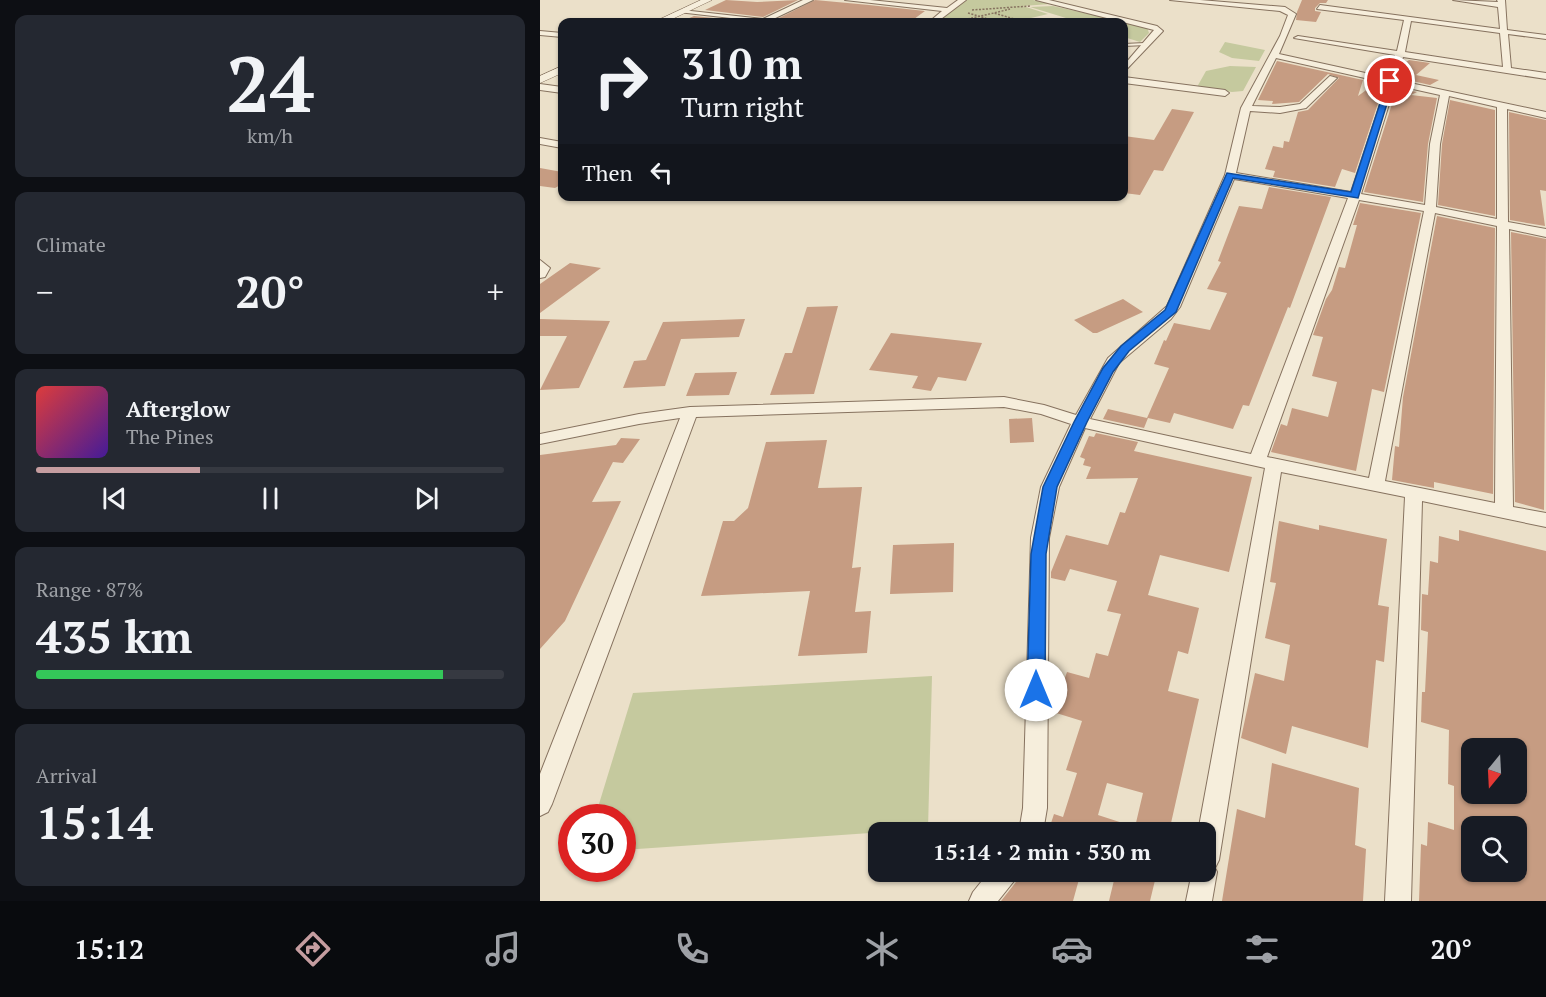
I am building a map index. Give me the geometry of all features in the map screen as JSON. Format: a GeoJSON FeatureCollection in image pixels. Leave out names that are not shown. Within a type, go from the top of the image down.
{"type":"FeatureCollection","features":[{"type":"Feature","properties":{"kind":"street"},"geometry":{"type":"LineString","coordinates":[[668,18],[708,0]]}},
{"type":"Feature","properties":{"kind":"street"},"geometry":{"type":"LineString","coordinates":[[771,18],[809,0]]}},
{"type":"Feature","properties":{"kind":"street"},"geometry":{"type":"LineString","coordinates":[[849,0],[949,10]]}},
{"type":"Feature","properties":{"kind":"street"},"geometry":{"type":"LineString","coordinates":[[938,18],[962,0]]}},
{"type":"Feature","properties":{"kind":"street"},"geometry":{"type":"LineString","coordinates":[[1040,0],[1115,18]]}},
{"type":"Feature","properties":{"kind":"street"},"geometry":{"type":"LineString","coordinates":[[1033,822],[1035,808],[1040,538],[1050,487],[1080,422],[1113,362],[1125,349],[1170,312],[1230,175],[1246,108],[1284,36],[1291,12],[1236,9],[1174,0]]}},
{"type":"Feature","properties":{"kind":"street"},"geometry":{"type":"LineString","coordinates":[[1457,0],[1501,3],[1507,70]]}},
{"type":"Feature","properties":{"kind":"street"},"geometry":{"type":"LineString","coordinates":[[1320,7],[1546,38]]}},
{"type":"Feature","properties":{"kind":"street"},"geometry":{"type":"LineString","coordinates":[[682,12],[731,18]]}},
{"type":"Feature","properties":{"kind":"street"},"geometry":{"type":"LineString","coordinates":[[1212,822],[1266,463],[1355,196],[1400,54],[1408,18]]}},
{"type":"Feature","properties":{"kind":"street"},"geometry":{"type":"LineString","coordinates":[[1128,21],[1157,28],[1159,31],[1128,64]]}},
{"type":"Feature","properties":{"kind":"street"},"geometry":{"type":"LineString","coordinates":[[540,33],[558,35]]}},
{"type":"Feature","properties":{"kind":"street"},"geometry":{"type":"LineString","coordinates":[[1298,38],[1546,76]]}},
{"type":"Feature","properties":{"kind":"street"},"geometry":{"type":"LineString","coordinates":[[1272,55],[1546,115]]}},
{"type":"Feature","properties":{"kind":"street"},"geometry":{"type":"LineString","coordinates":[[540,80],[558,71]]}},
{"type":"Feature","properties":{"kind":"street"},"geometry":{"type":"LineString","coordinates":[[1246,108],[1280,110],[1303,106],[1333,78]]}},
{"type":"Feature","properties":{"kind":"street"},"geometry":{"type":"LineString","coordinates":[[1128,81],[1225,93]]}},
{"type":"Feature","properties":{"kind":"street"},"geometry":{"type":"LineString","coordinates":[[540,87],[558,89]]}},
{"type":"Feature","properties":{"kind":"street"},"geometry":{"type":"LineString","coordinates":[[1376,485],[1430,209],[1435,144],[1445,93]]}},
{"type":"Feature","properties":{"kind":"street"},"geometry":{"type":"LineString","coordinates":[[1502,106],[1504,512]]}},
{"type":"Feature","properties":{"kind":"street"},"geometry":{"type":"LineString","coordinates":[[540,141],[558,144]]}},
{"type":"Feature","properties":{"kind":"street"},"geometry":{"type":"LineString","coordinates":[[1230,175],[1430,209],[1546,233]]}},
{"type":"Feature","properties":{"kind":"street"},"geometry":{"type":"LineString","coordinates":[[540,264],[544,268],[540,274]]}},
{"type":"Feature","properties":{"kind":"street"},"geometry":{"type":"LineString","coordinates":[[540,439],[639,419],[690,412],[1004,402],[1044,410],[1080,422],[1266,463],[1546,520]]}},
{"type":"Feature","properties":{"kind":"street"},"geometry":{"type":"LineString","coordinates":[[540,804],[690,412]]}},
{"type":"Feature","properties":{"kind":"street"},"geometry":{"type":"LineString","coordinates":[[1398,901],[1414,493]]}},
{"type":"Feature","properties":{"kind":"street"},"geometry":{"type":"LineString","coordinates":[[982,901],[997,882]]}},
{"type":"Feature","properties":{"kind":"street"},"geometry":{"type":"LineString","coordinates":[[1199,901],[1202,882]]}},
{"type":"Feature","properties":{"kind":"lane"},"geometry":{"type":"LineString","coordinates":[[1128,45],[1145,44]]}},
{"type":"Feature","properties":{"kind":"path"},"geometry":{"type":"LineString","coordinates":[[960,18],[975,9],[1020,6],[971,18]]}},
{"type":"Feature","properties":{"kind":"path"},"geometry":{"type":"LineString","coordinates":[[968,13],[986,18]]}},
{"type":"Feature","properties":{"kind":"path"},"geometry":{"type":"LineString","coordinates":[[994,13],[1011,18]]}},
{"type":"Feature","properties":{"kind":"green space"},"geometry":{"type":"Polygon","coordinates":[[[967,0],[1033,0],[1050,4],[1023,6],[1048,14],[1031,18],[942,18],[967,0]]]}},
{"type":"Feature","properties":{"kind":"green space"},"geometry":{"type":"Polygon","coordinates":[[[1053,6],[1107,18],[1066,18],[1030,7],[1053,6]]]}},
{"type":"Feature","properties":{"kind":"green space"},"geometry":{"type":"Polygon","coordinates":[[[1128,23],[1147,27],[1149,33],[1140,42],[1128,38],[1128,23]]]}},
{"type":"Feature","properties":{"kind":"green space"},"geometry":{"type":"Polygon","coordinates":[[[1225,42],[1265,50],[1259,61],[1232,58],[1219,52],[1225,42]]]}},
{"type":"Feature","properties":{"kind":"green space"},"geometry":{"type":"Polygon","coordinates":[[[1230,66],[1256,67],[1243,91],[1232,92],[1197,87],[1206,71],[1230,66]]]}},
{"type":"Feature","properties":{"kind":"green space"},"geometry":{"type":"Polygon","coordinates":[[[932,676],[928,822],[868,822],[868,833],[636,849],[636,804],[599,804],[633,693],[932,676]]]}},
{"type":"Feature","properties":{"kind":"building"},"geometry":{"type":"Polygon","coordinates":[[[726,0],[757,2],[798,0],[763,17],[705,10],[726,0]]]}},
{"type":"Feature","properties":{"kind":"building"},"geometry":{"type":"Polygon","coordinates":[[[815,0],[925,11],[915,18],[779,18],[815,0]]]}},
{"type":"Feature","properties":{"kind":"building"},"geometry":{"type":"Polygon","coordinates":[[[1302,0],[1328,0],[1315,8],[1315,11],[1321,12],[1316,22],[1296,20],[1302,0]]]}},
{"type":"Feature","properties":{"kind":"building"},"geometry":{"type":"Polygon","coordinates":[[[694,16],[713,18],[689,18],[694,16]]]}},
{"type":"Feature","properties":{"kind":"building"},"geometry":{"type":"Polygon","coordinates":[[[1409,60],[1430,63],[1416,75],[1439,80],[1430,85],[1399,78],[1403,64],[1409,60]]]}},
{"type":"Feature","properties":{"kind":"building"},"geometry":{"type":"Polygon","coordinates":[[[1277,61],[1363,80],[1358,96],[1376,83],[1384,85],[1355,173],[1342,169],[1335,187],[1273,177],[1275,171],[1265,169],[1273,146],[1283,148],[1284,141],[1289,142],[1298,112],[1308,110],[1339,78],[1328,74],[1299,102],[1272,104],[1273,101],[1258,100],[1277,61]]]}},
{"type":"Feature","properties":{"kind":"building"},"geometry":{"type":"Polygon","coordinates":[[[1397,88],[1417,92],[1411,95],[1437,98],[1428,144],[1423,202],[1364,192],[1397,88]]]}},
{"type":"Feature","properties":{"kind":"building"},"geometry":{"type":"Polygon","coordinates":[[[1450,100],[1495,110],[1495,216],[1438,205],[1442,144],[1450,100]]]}},
{"type":"Feature","properties":{"kind":"building"},"geometry":{"type":"Polygon","coordinates":[[[1172,109],[1194,112],[1163,171],[1154,170],[1140,195],[1128,194],[1128,137],[1154,140],[1172,109]]]}},
{"type":"Feature","properties":{"kind":"building"},"geometry":{"type":"Polygon","coordinates":[[[1509,112],[1546,120],[1546,191],[1540,190],[1545,226],[1510,220],[1509,112]]]}},
{"type":"Feature","properties":{"kind":"building"},"geometry":{"type":"Polygon","coordinates":[[[540,168],[558,171],[558,186],[540,186],[540,168]]]}},
{"type":"Feature","properties":{"kind":"building"},"geometry":{"type":"Polygon","coordinates":[[[1269,187],[1331,197],[1290,308],[1288,307],[1249,406],[1243,405],[1233,429],[1174,413],[1170,423],[1148,418],[1144,428],[1103,419],[1108,409],[1147,418],[1169,368],[1154,364],[1174,323],[1210,330],[1227,293],[1207,289],[1221,262],[1218,261],[1239,206],[1262,209],[1269,187]]]}},
{"type":"Feature","properties":{"kind":"building"},"geometry":{"type":"Polygon","coordinates":[[[1360,203],[1421,213],[1384,392],[1372,389],[1356,471],[1271,452],[1281,424],[1287,426],[1292,408],[1328,417],[1337,382],[1312,376],[1323,337],[1313,335],[1339,267],[1345,268],[1357,225],[1353,225],[1360,203]]]}},
{"type":"Feature","properties":{"kind":"building"},"geometry":{"type":"Polygon","coordinates":[[[1437,216],[1495,228],[1493,494],[1434,482],[1434,488],[1392,480],[1395,446],[1399,447],[1403,397],[1437,216]]]}},
{"type":"Feature","properties":{"kind":"building"},"geometry":{"type":"Polygon","coordinates":[[[1511,232],[1546,239],[1544,510],[1515,502],[1511,232]]]}},
{"type":"Feature","properties":{"kind":"building"},"geometry":{"type":"Polygon","coordinates":[[[570,263],[601,268],[540,313],[540,284],[570,263]]]}},
{"type":"Feature","properties":{"kind":"building"},"geometry":{"type":"Polygon","coordinates":[[[1123,299],[1143,312],[1097,333],[1093,333],[1074,320],[1123,299]]]}},
{"type":"Feature","properties":{"kind":"building"},"geometry":{"type":"Polygon","coordinates":[[[838,306],[814,394],[770,395],[785,353],[792,353],[807,307],[838,306]]]}},
{"type":"Feature","properties":{"kind":"building"},"geometry":{"type":"Polygon","coordinates":[[[540,319],[610,321],[579,388],[540,390],[567,336],[540,336],[540,319]]]}},
{"type":"Feature","properties":{"kind":"building"},"geometry":{"type":"Polygon","coordinates":[[[745,319],[739,337],[681,339],[665,386],[623,388],[634,361],[646,360],[663,322],[745,319]]]}},
{"type":"Feature","properties":{"kind":"building"},"geometry":{"type":"Polygon","coordinates":[[[891,333],[982,343],[966,381],[938,377],[931,391],[912,388],[918,376],[869,370],[891,333]]]}},
{"type":"Feature","properties":{"kind":"building"},"geometry":{"type":"Polygon","coordinates":[[[737,372],[729,395],[686,396],[695,373],[737,372]]]}},
{"type":"Feature","properties":{"kind":"building"},"geometry":{"type":"Polygon","coordinates":[[[1032,418],[1034,442],[1010,443],[1009,419],[1032,418]]]}},
{"type":"Feature","properties":{"kind":"building"},"geometry":{"type":"Polygon","coordinates":[[[1096,433],[1138,442],[1134,451],[1252,477],[1229,572],[1160,555],[1148,595],[1199,608],[1188,654],[1178,651],[1168,691],[1199,699],[1171,822],[1136,822],[1143,793],[1107,783],[1098,815],[1120,822],[1051,822],[1054,814],[1063,817],[1077,773],[1066,770],[1082,721],[1053,712],[1067,672],[1089,678],[1096,653],[1108,656],[1121,614],[1107,611],[1117,581],[1070,569],[1065,581],[1051,578],[1051,572],[1066,535],[1108,545],[1120,512],[1125,513],[1138,478],[1086,479],[1091,467],[1083,465],[1085,459],[1080,457],[1089,436],[1094,437],[1096,433]]]}},
{"type":"Feature","properties":{"kind":"building"},"geometry":{"type":"Polygon","coordinates":[[[621,438],[640,439],[623,463],[613,462],[592,502],[621,501],[565,621],[540,649],[540,455],[616,445],[621,438]]]}},
{"type":"Feature","properties":{"kind":"building"},"geometry":{"type":"Polygon","coordinates":[[[827,440],[818,488],[862,487],[852,568],[861,567],[855,612],[871,611],[867,653],[798,656],[810,591],[701,596],[723,521],[734,521],[748,508],[766,442],[827,440]]]}},
{"type":"Feature","properties":{"kind":"building"},"geometry":{"type":"Polygon","coordinates":[[[1279,521],[1319,530],[1319,525],[1387,539],[1378,605],[1389,607],[1384,662],[1376,660],[1368,748],[1292,726],[1286,754],[1241,738],[1255,673],[1284,681],[1290,645],[1265,638],[1276,583],[1270,582],[1279,521]]]}},
{"type":"Feature","properties":{"kind":"building"},"geometry":{"type":"Polygon","coordinates":[[[1459,530],[1546,551],[1546,901],[1419,901],[1421,844],[1427,846],[1428,822],[1454,830],[1454,786],[1448,784],[1449,730],[1421,722],[1428,632],[1421,630],[1422,594],[1428,595],[1430,561],[1438,563],[1439,536],[1459,541],[1459,530]]]}},
{"type":"Feature","properties":{"kind":"building"},"geometry":{"type":"Polygon","coordinates":[[[954,543],[953,592],[890,594],[893,545],[954,543]]]}},
{"type":"Feature","properties":{"kind":"building"},"geometry":{"type":"Polygon","coordinates":[[[1272,763],[1359,788],[1355,845],[1366,849],[1363,901],[1222,901],[1237,809],[1265,818],[1272,763]]]}},
{"type":"Feature","properties":{"kind":"building"},"geometry":{"type":"Polygon","coordinates":[[[1016,882],[1078,882],[1073,901],[1001,901],[1016,882]]]}},
{"type":"Feature","properties":{"kind":"building"},"geometry":{"type":"Polygon","coordinates":[[[1114,882],[1155,882],[1150,901],[1109,901],[1114,882]]]}},
{"type":"Feature","properties":{"kind":"route"},"geometry":{"type":"LineString","coordinates":[[1036,690],[1038,554],[1050,487],[1107,371],[1125,349],[1170,312],[1230,175],[1355,196],[1390,81]]}}]}
